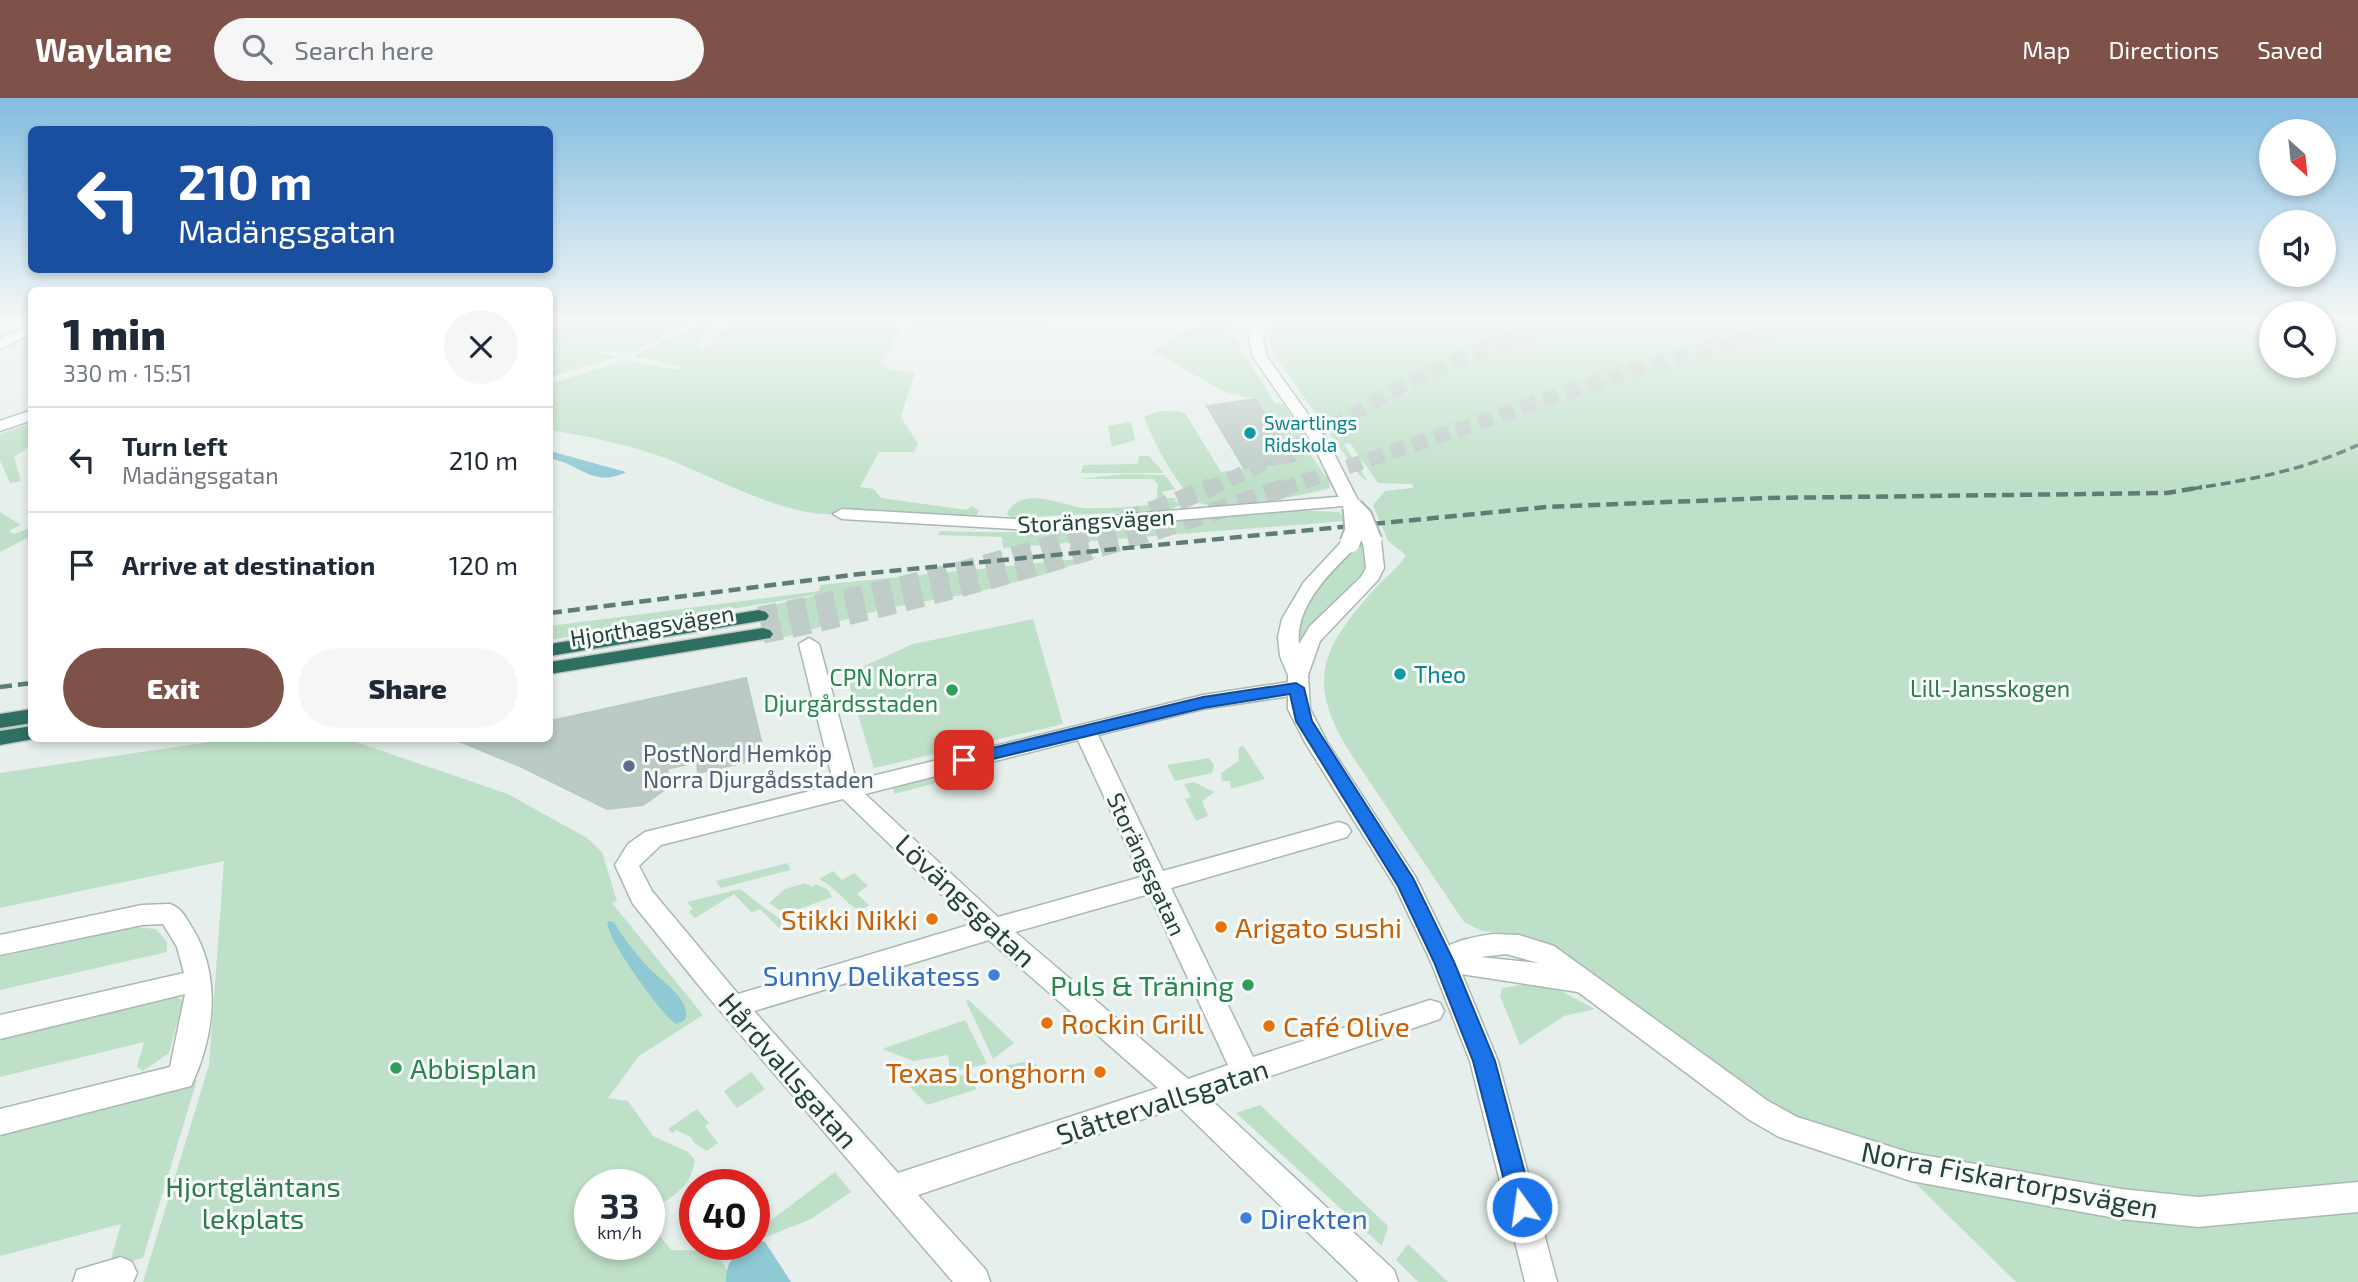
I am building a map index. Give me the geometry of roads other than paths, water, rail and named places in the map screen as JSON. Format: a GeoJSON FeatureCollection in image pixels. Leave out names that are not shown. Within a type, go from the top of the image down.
{"type":"FeatureCollection","features":[{"type":"Feature","properties":{"kind":"highway","name":"Hjorthagsvägen"},"geometry":{"type":"LineString","coordinates":[[553,650],[761,625],[553,667]]}},
{"type":"Feature","properties":{"kind":"highway"},"geometry":{"type":"LineString","coordinates":[[0,720],[28,716]]}},
{"type":"Feature","properties":{"kind":"highway"},"geometry":{"type":"LineString","coordinates":[[0,738],[28,734]]}},
{"type":"Feature","properties":{"kind":"street"},"geometry":{"type":"LineString","coordinates":[[1273,374],[1320,442],[1352,505],[1363,517],[1371,541],[1375,568],[1369,580],[1317,630],[1310,641],[1297,682]]}},
{"type":"Feature","properties":{"kind":"street"},"geometry":{"type":"LineString","coordinates":[[0,424],[28,414]]}},
{"type":"Feature","properties":{"kind":"street"},"geometry":{"type":"LineString","coordinates":[[1352,505],[1355,530],[1350,543],[1304,590],[1295,609],[1289,640],[1304,721],[1406,883],[1444,962],[1484,1061],[1541,1282]]}},
{"type":"Feature","properties":{"kind":"street","name":"Storängsvägen"},"geometry":{"type":"LineString","coordinates":[[842,514],[1047,526],[1352,505]]}},
{"type":"Feature","properties":{"kind":"street"},"geometry":{"type":"LineString","coordinates":[[809,644],[847,790],[1203,702],[1297,682]]}},
{"type":"Feature","properties":{"kind":"street","name":"Storängsgatan"},"geometry":{"type":"LineString","coordinates":[[1085,732],[1246,1073]]}},
{"type":"Feature","properties":{"kind":"street","name":"Hårdvallsgatan"},"geometry":{"type":"LineString","coordinates":[[847,790],[653,838],[637,850],[627,865],[642,897],[734,1008],[974,1282]]}},
{"type":"Feature","properties":{"kind":"street","name":"Lövängsgatan"},"geometry":{"type":"LineString","coordinates":[[847,790],[993,928],[1185,1094],[1382,1282]]}},
{"type":"Feature","properties":{"kind":"street"},"geometry":{"type":"LineString","coordinates":[[734,1008],[778,992],[993,928],[1157,885],[1339,831]]}},
{"type":"Feature","properties":{"kind":"street"},"geometry":{"type":"LineString","coordinates":[[0,945],[142,915],[170,914],[192,951],[200,980],[194,1029],[181,1077],[0,1122]]}},
{"type":"Feature","properties":{"kind":"street","name":"Norra Fiskartorpsvägen"},"geometry":{"type":"LineString","coordinates":[[1444,962],[1540,972],[1585,984],[1758,1110],[1789,1128],[1911,1167],[2068,1196],[2198,1212],[2358,1197]]}},
{"type":"Feature","properties":{"kind":"street"},"geometry":{"type":"LineString","coordinates":[[0,1027],[200,980]]}},
{"type":"Feature","properties":{"kind":"street","name":"Slåttervallsgatan"},"geometry":{"type":"LineString","coordinates":[[893,1189],[1430,1011]]}},
{"type":"Feature","properties":{"kind":"street"},"geometry":{"type":"LineString","coordinates":[[89,1282],[120,1278]]}},
{"type":"Feature","properties":{"kind":"water"},"geometry":{"type":"Polygon","coordinates":[[[553,452],[626,472],[604,478],[553,460],[553,452]]]}},
{"type":"Feature","properties":{"kind":"water"},"geometry":{"type":"Polygon","coordinates":[[[608,921],[614,922],[638,956],[680,997],[686,1012],[685,1020],[676,1024],[646,991],[614,940],[608,928],[608,921]]]}},
{"type":"Feature","properties":{"kind":"water"},"geometry":{"type":"Polygon","coordinates":[[[770,1250],[791,1282],[726,1282],[731,1260],[770,1260],[770,1250]]]}},
{"type":"Feature","properties":{"kind":"tunnel"},"geometry":{"type":"LineString","coordinates":[[1208,489],[1285,452],[1426,374]]}},
{"type":"Feature","properties":{"kind":"tunnel"},"geometry":{"type":"LineString","coordinates":[[1282,489],[1621,374]]}},
{"type":"Feature","properties":{"kind":"tunnel"},"geometry":{"type":"LineString","coordinates":[[759,616],[875,592],[989,563],[1101,529],[1212,487]]}},
{"type":"Feature","properties":{"kind":"tunnel"},"geometry":{"type":"LineString","coordinates":[[763,634],[896,604],[1027,569],[1287,487]]}},
{"type":"Feature","properties":{"kind":"railway"},"geometry":{"type":"LineString","coordinates":[[2191,489],[2276,473],[2358,445]]}},
{"type":"Feature","properties":{"kind":"railway"},"geometry":{"type":"LineString","coordinates":[[553,613],[860,574],[1546,507],[1767,498],[2167,493],[2202,487]]}},
{"type":"Feature","properties":{"kind":"railway"},"geometry":{"type":"LineString","coordinates":[[0,687],[28,684]]}},
{"type":"Feature","properties":{"kind":"place","name":"Swartlings Ridskola"},"geometry":{"type":"Point","coordinates":[1250,433]}},
{"type":"Feature","properties":{"kind":"place","name":"Theo"},"geometry":{"type":"Point","coordinates":[1400,674]}},
{"type":"Feature","properties":{"kind":"place","name":"CPN Norra Djurgårdsstaden"},"geometry":{"type":"Point","coordinates":[952,690]}},
{"type":"Feature","properties":{"kind":"place","name":"PostNord Hemköp Norra Djurgådsstaden"},"geometry":{"type":"Point","coordinates":[629,766]}},
{"type":"Feature","properties":{"kind":"place","name":"Stikki Nikki"},"geometry":{"type":"Point","coordinates":[932,919]}},
{"type":"Feature","properties":{"kind":"place","name":"Arigato sushi"},"geometry":{"type":"Point","coordinates":[1221,927]}},
{"type":"Feature","properties":{"kind":"place","name":"Sunny Delikatess"},"geometry":{"type":"Point","coordinates":[994,975]}},
{"type":"Feature","properties":{"kind":"place","name":"Puls & Träning"},"geometry":{"type":"Point","coordinates":[1248,985]}},
{"type":"Feature","properties":{"kind":"place","name":"Rockin Grill"},"geometry":{"type":"Point","coordinates":[1047,1023]}},
{"type":"Feature","properties":{"kind":"place","name":"Café Olive"},"geometry":{"type":"Point","coordinates":[1269,1026]}},
{"type":"Feature","properties":{"kind":"place","name":"Abbisplan"},"geometry":{"type":"Point","coordinates":[396,1068]}},
{"type":"Feature","properties":{"kind":"place","name":"Texas Longhorn"},"geometry":{"type":"Point","coordinates":[1100,1072]}},
{"type":"Feature","properties":{"kind":"place","name":"Direkten"},"geometry":{"type":"Point","coordinates":[1246,1218]}},
{"type":"Feature","properties":{"kind":"park label","name":"Lill-Jansskogen"},"geometry":{"type":"Point","coordinates":[1990,688]}},
{"type":"Feature","properties":{"kind":"park label","name":"Hjortgläntans lekplats"},"geometry":{"type":"Point","coordinates":[253,1202]}}]}
